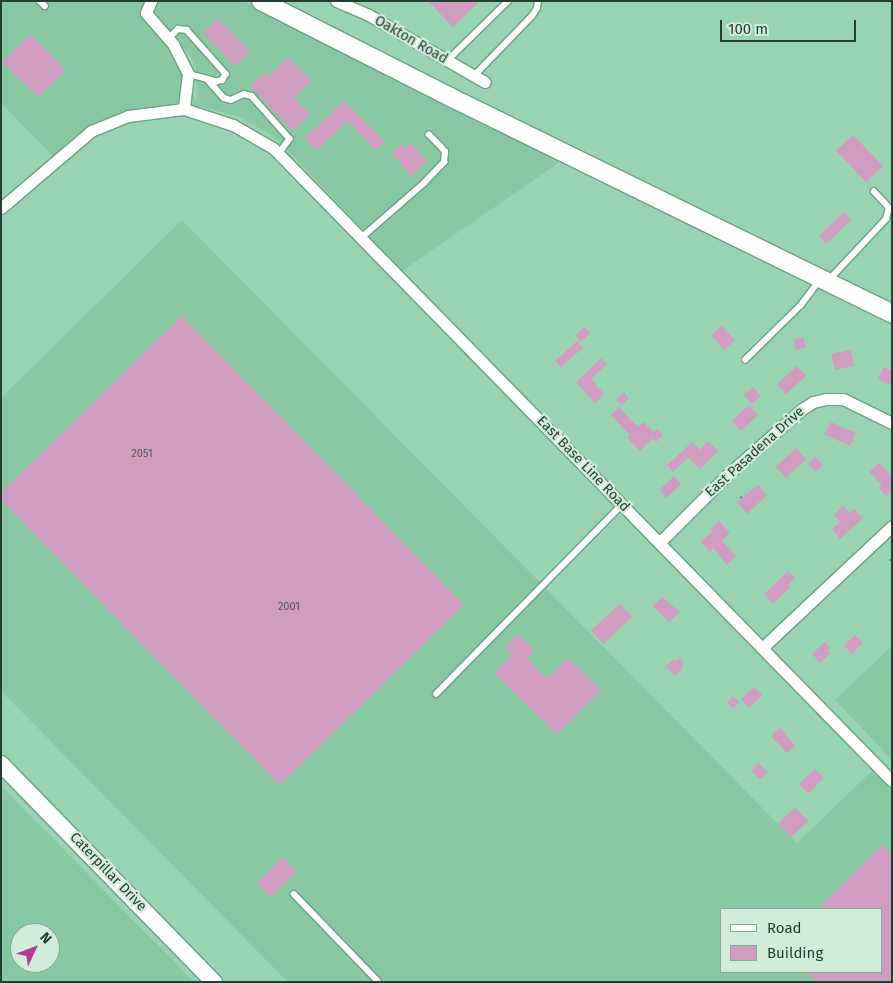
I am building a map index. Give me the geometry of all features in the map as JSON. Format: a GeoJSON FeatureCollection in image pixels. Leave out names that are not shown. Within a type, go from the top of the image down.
{"type":"FeatureCollection","features":[{"type":"Feature","properties":{"kind":"main road"},"geometry":{"type":"LineString","coordinates":[[261,1],[450,97],[892,314]]}},
{"type":"Feature","properties":{"kind":"street"},"geometry":{"type":"LineString","coordinates":[[1,208],[91,131],[128,116],[184,108],[188,74],[182,59],[146,13],[151,1]]}},
{"type":"Feature","properties":{"kind":"street","name":"Oakton Road"},"geometry":{"type":"LineString","coordinates":[[336,1],[366,14],[485,82]]}},
{"type":"Feature","properties":{"kind":"street","name":"East Base Line Road"},"geometry":{"type":"LineString","coordinates":[[184,108],[233,125],[276,151],[892,781]]}},
{"type":"Feature","properties":{"kind":"street","name":"East Pasadena Drive"},"geometry":{"type":"LineString","coordinates":[[660,542],[726,476],[802,409],[813,402],[826,399],[843,399],[892,422]]}},
{"type":"Feature","properties":{"kind":"street"},"geometry":{"type":"LineString","coordinates":[[762,648],[892,526]]}},
{"type":"Feature","properties":{"kind":"street","name":"Caterpillar Drive"},"geometry":{"type":"LineString","coordinates":[[1,764],[214,982]]}},
{"type":"Feature","properties":{"kind":"lane"},"geometry":{"type":"LineString","coordinates":[[40,1],[45,6]]}},
{"type":"Feature","properties":{"kind":"lane"},"geometry":{"type":"LineString","coordinates":[[447,60],[508,1]]}},
{"type":"Feature","properties":{"kind":"lane"},"geometry":{"type":"LineString","coordinates":[[474,76],[532,16],[538,1]]}},
{"type":"Feature","properties":{"kind":"lane"},"geometry":{"type":"LineString","coordinates":[[168,39],[178,29],[187,30],[226,72],[226,77],[220,81],[208,80],[188,74]]}},
{"type":"Feature","properties":{"kind":"lane"},"geometry":{"type":"LineString","coordinates":[[208,80],[224,98],[231,100],[244,94],[252,96],[290,139],[276,151]]}},
{"type":"Feature","properties":{"kind":"lane"},"geometry":{"type":"LineString","coordinates":[[361,238],[431,176],[444,162],[445,152],[442,146],[428,135]]}},
{"type":"Feature","properties":{"kind":"lane"},"geometry":{"type":"LineString","coordinates":[[745,360],[886,219],[889,208],[874,192]]}},
{"type":"Feature","properties":{"kind":"lane"},"geometry":{"type":"LineString","coordinates":[[436,694],[622,505]]}},
{"type":"Feature","properties":{"kind":"lane"},"geometry":{"type":"LineString","coordinates":[[294,894],[377,980]]}},
{"type":"Feature","properties":{"kind":"path"},"geometry":{"type":"LineString","coordinates":[[740,498],[746,494]]}},
{"type":"Feature","properties":{"kind":"path"},"geometry":{"type":"LineString","coordinates":[[889,561],[892,558]]}},
{"type":"Feature","properties":{"kind":"shaded area"},"geometry":{"type":"Polygon","coordinates":[[[1,1],[243,1],[563,160],[402,271],[274,136],[237,116],[198,106],[175,104],[129,112],[102,120],[76,135],[53,156],[1,103],[1,1]],[[172,32],[197,104],[196,65],[172,32]]]}},
{"type":"Feature","properties":{"kind":"shaded area"},"geometry":{"type":"Polygon","coordinates":[[[182,220],[797,843],[872,771],[892,791],[892,982],[288,982],[1,691],[1,398],[182,220]]]}},
{"type":"Feature","properties":{"kind":"shaded area"},"geometry":{"type":"Polygon","coordinates":[[[892,646],[892,760],[835,700],[892,646]]]}},
{"type":"Feature","properties":{"kind":"shaded area"},"geometry":{"type":"Polygon","coordinates":[[[1,786],[194,982],[1,982],[1,786]]]}},
{"type":"Feature","properties":{"kind":"building"},"geometry":{"type":"Polygon","coordinates":[[[428,1],[480,1],[453,27],[428,1]]]}},
{"type":"Feature","properties":{"kind":"building"},"geometry":{"type":"Polygon","coordinates":[[[218,18],[250,52],[235,66],[203,33],[218,18]]]}},
{"type":"Feature","properties":{"kind":"building"},"geometry":{"type":"Polygon","coordinates":[[[30,34],[66,70],[38,97],[2,62],[30,34]]]}},
{"type":"Feature","properties":{"kind":"building"},"geometry":{"type":"Polygon","coordinates":[[[287,58],[311,80],[294,98],[310,114],[293,131],[250,86],[264,73],[268,77],[287,58]]]}},
{"type":"Feature","properties":{"kind":"building"},"geometry":{"type":"Polygon","coordinates":[[[344,101],[385,142],[375,150],[348,121],[316,151],[305,138],[344,101]]]}},
{"type":"Feature","properties":{"kind":"building"},"geometry":{"type":"Polygon","coordinates":[[[853,135],[883,166],[866,182],[836,151],[853,135]]]}},
{"type":"Feature","properties":{"kind":"building"},"geometry":{"type":"Polygon","coordinates":[[[410,143],[427,161],[411,176],[392,153],[401,144],[405,148],[410,143]]]}},
{"type":"Feature","properties":{"kind":"building"},"geometry":{"type":"Polygon","coordinates":[[[844,212],[851,220],[826,244],[819,236],[844,212]]]}},
{"type":"Feature","properties":{"kind":"building"},"geometry":{"type":"Polygon","coordinates":[[[182,316],[464,605],[280,785],[1,500],[1,493],[182,316]]]}},
{"type":"Feature","properties":{"kind":"building"},"geometry":{"type":"Polygon","coordinates":[[[722,326],[735,340],[724,350],[711,335],[722,326]]]}},
{"type":"Feature","properties":{"kind":"building"},"geometry":{"type":"Polygon","coordinates":[[[585,327],[590,333],[581,342],[575,335],[585,327]]]}},
{"type":"Feature","properties":{"kind":"building"},"geometry":{"type":"Polygon","coordinates":[[[803,337],[806,347],[796,350],[793,340],[803,337]]]}},
{"type":"Feature","properties":{"kind":"building"},"geometry":{"type":"Polygon","coordinates":[[[577,341],[583,348],[561,367],[555,361],[577,341]]]}},
{"type":"Feature","properties":{"kind":"building"},"geometry":{"type":"Polygon","coordinates":[[[851,350],[854,366],[835,370],[831,354],[851,350]]]}},
{"type":"Feature","properties":{"kind":"building"},"geometry":{"type":"Polygon","coordinates":[[[601,358],[607,364],[591,379],[604,394],[595,403],[576,382],[601,358]]]}},
{"type":"Feature","properties":{"kind":"building"},"geometry":{"type":"Polygon","coordinates":[[[797,366],[806,376],[786,394],[777,384],[797,366]]]}},
{"type":"Feature","properties":{"kind":"building"},"geometry":{"type":"Polygon","coordinates":[[[884,367],[892,371],[892,386],[878,379],[884,367]]]}},
{"type":"Feature","properties":{"kind":"building"},"geometry":{"type":"Polygon","coordinates":[[[753,387],[761,396],[752,404],[744,395],[753,387]]]}},
{"type":"Feature","properties":{"kind":"building"},"geometry":{"type":"Polygon","coordinates":[[[624,392],[629,398],[622,405],[616,400],[624,392]]]}},
{"type":"Feature","properties":{"kind":"building"},"geometry":{"type":"Polygon","coordinates":[[[749,405],[758,415],[741,431],[732,421],[749,405]]]}},
{"type":"Feature","properties":{"kind":"building"},"geometry":{"type":"Polygon","coordinates":[[[619,407],[638,427],[643,422],[654,432],[657,429],[663,435],[656,442],[653,438],[640,451],[627,438],[630,435],[611,415],[619,407]]]}},
{"type":"Feature","properties":{"kind":"building"},"geometry":{"type":"Polygon","coordinates":[[[831,422],[856,433],[850,446],[824,434],[831,422]]]}},
{"type":"Feature","properties":{"kind":"building"},"geometry":{"type":"Polygon","coordinates":[[[708,441],[718,451],[700,469],[688,458],[673,472],[667,465],[692,442],[700,450],[708,441]]]}},
{"type":"Feature","properties":{"kind":"building"},"geometry":{"type":"Polygon","coordinates":[[[796,448],[806,459],[786,478],[776,467],[796,448]]]}},
{"type":"Feature","properties":{"kind":"building"},"geometry":{"type":"Polygon","coordinates":[[[815,457],[823,465],[815,472],[808,464],[815,457]]]}},
{"type":"Feature","properties":{"kind":"building"},"geometry":{"type":"Polygon","coordinates":[[[879,463],[892,476],[892,491],[886,496],[879,488],[882,485],[869,472],[879,463]]]}},
{"type":"Feature","properties":{"kind":"building"},"geometry":{"type":"Polygon","coordinates":[[[674,476],[681,484],[666,498],[659,490],[674,476]]]}},
{"type":"Feature","properties":{"kind":"building"},"geometry":{"type":"Polygon","coordinates":[[[758,485],[767,495],[747,514],[737,502],[758,485]]]}},
{"type":"Feature","properties":{"kind":"building"},"geometry":{"type":"Polygon","coordinates":[[[843,506],[850,513],[854,509],[863,518],[840,539],[832,529],[840,522],[834,515],[843,506]]]}},
{"type":"Feature","properties":{"kind":"building"},"geometry":{"type":"Polygon","coordinates":[[[719,521],[730,533],[722,541],[736,556],[727,565],[713,548],[710,552],[701,542],[712,531],[710,529],[719,521]]]}},
{"type":"Feature","properties":{"kind":"building"},"geometry":{"type":"Polygon","coordinates":[[[788,571],[795,578],[788,585],[790,587],[773,604],[764,594],[788,571]]]}},
{"type":"Feature","properties":{"kind":"building"},"geometry":{"type":"Polygon","coordinates":[[[662,597],[680,612],[669,622],[653,606],[662,597]]]}},
{"type":"Feature","properties":{"kind":"building"},"geometry":{"type":"Polygon","coordinates":[[[620,604],[632,617],[603,644],[591,630],[620,604]]]}},
{"type":"Feature","properties":{"kind":"building"},"geometry":{"type":"Polygon","coordinates":[[[518,634],[534,650],[527,658],[547,679],[568,658],[601,691],[557,734],[494,673],[512,655],[505,647],[518,634]]]}},
{"type":"Feature","properties":{"kind":"building"},"geometry":{"type":"Polygon","coordinates":[[[855,635],[863,643],[852,654],[844,646],[855,635]]]}},
{"type":"Feature","properties":{"kind":"building"},"geometry":{"type":"Polygon","coordinates":[[[825,642],[830,648],[827,651],[830,654],[820,663],[812,654],[825,642]]]}},
{"type":"Feature","properties":{"kind":"building"},"geometry":{"type":"Polygon","coordinates":[[[679,658],[684,664],[681,666],[683,668],[675,676],[666,666],[674,659],[676,661],[679,658]]]}},
{"type":"Feature","properties":{"kind":"building"},"geometry":{"type":"Polygon","coordinates":[[[754,687],[762,695],[749,708],[741,699],[754,687]]]}},
{"type":"Feature","properties":{"kind":"building"},"geometry":{"type":"Polygon","coordinates":[[[733,696],[739,702],[733,709],[727,703],[733,696]]]}},
{"type":"Feature","properties":{"kind":"building"},"geometry":{"type":"Polygon","coordinates":[[[780,727],[795,746],[787,753],[771,736],[780,727]]]}},
{"type":"Feature","properties":{"kind":"building"},"geometry":{"type":"Polygon","coordinates":[[[758,763],[768,772],[760,780],[751,771],[758,763]]]}},
{"type":"Feature","properties":{"kind":"building"},"geometry":{"type":"Polygon","coordinates":[[[815,769],[824,778],[808,794],[799,784],[815,769]]]}},
{"type":"Feature","properties":{"kind":"building"},"geometry":{"type":"Polygon","coordinates":[[[795,807],[808,821],[791,837],[778,824],[795,807]]]}},
{"type":"Feature","properties":{"kind":"building"},"geometry":{"type":"Polygon","coordinates":[[[882,845],[892,855],[892,982],[817,982],[808,973],[883,973],[883,908],[819,908],[882,845]]]}},
{"type":"Feature","properties":{"kind":"building"},"geometry":{"type":"Polygon","coordinates":[[[283,857],[297,871],[271,897],[257,883],[283,857]]]}}]}
